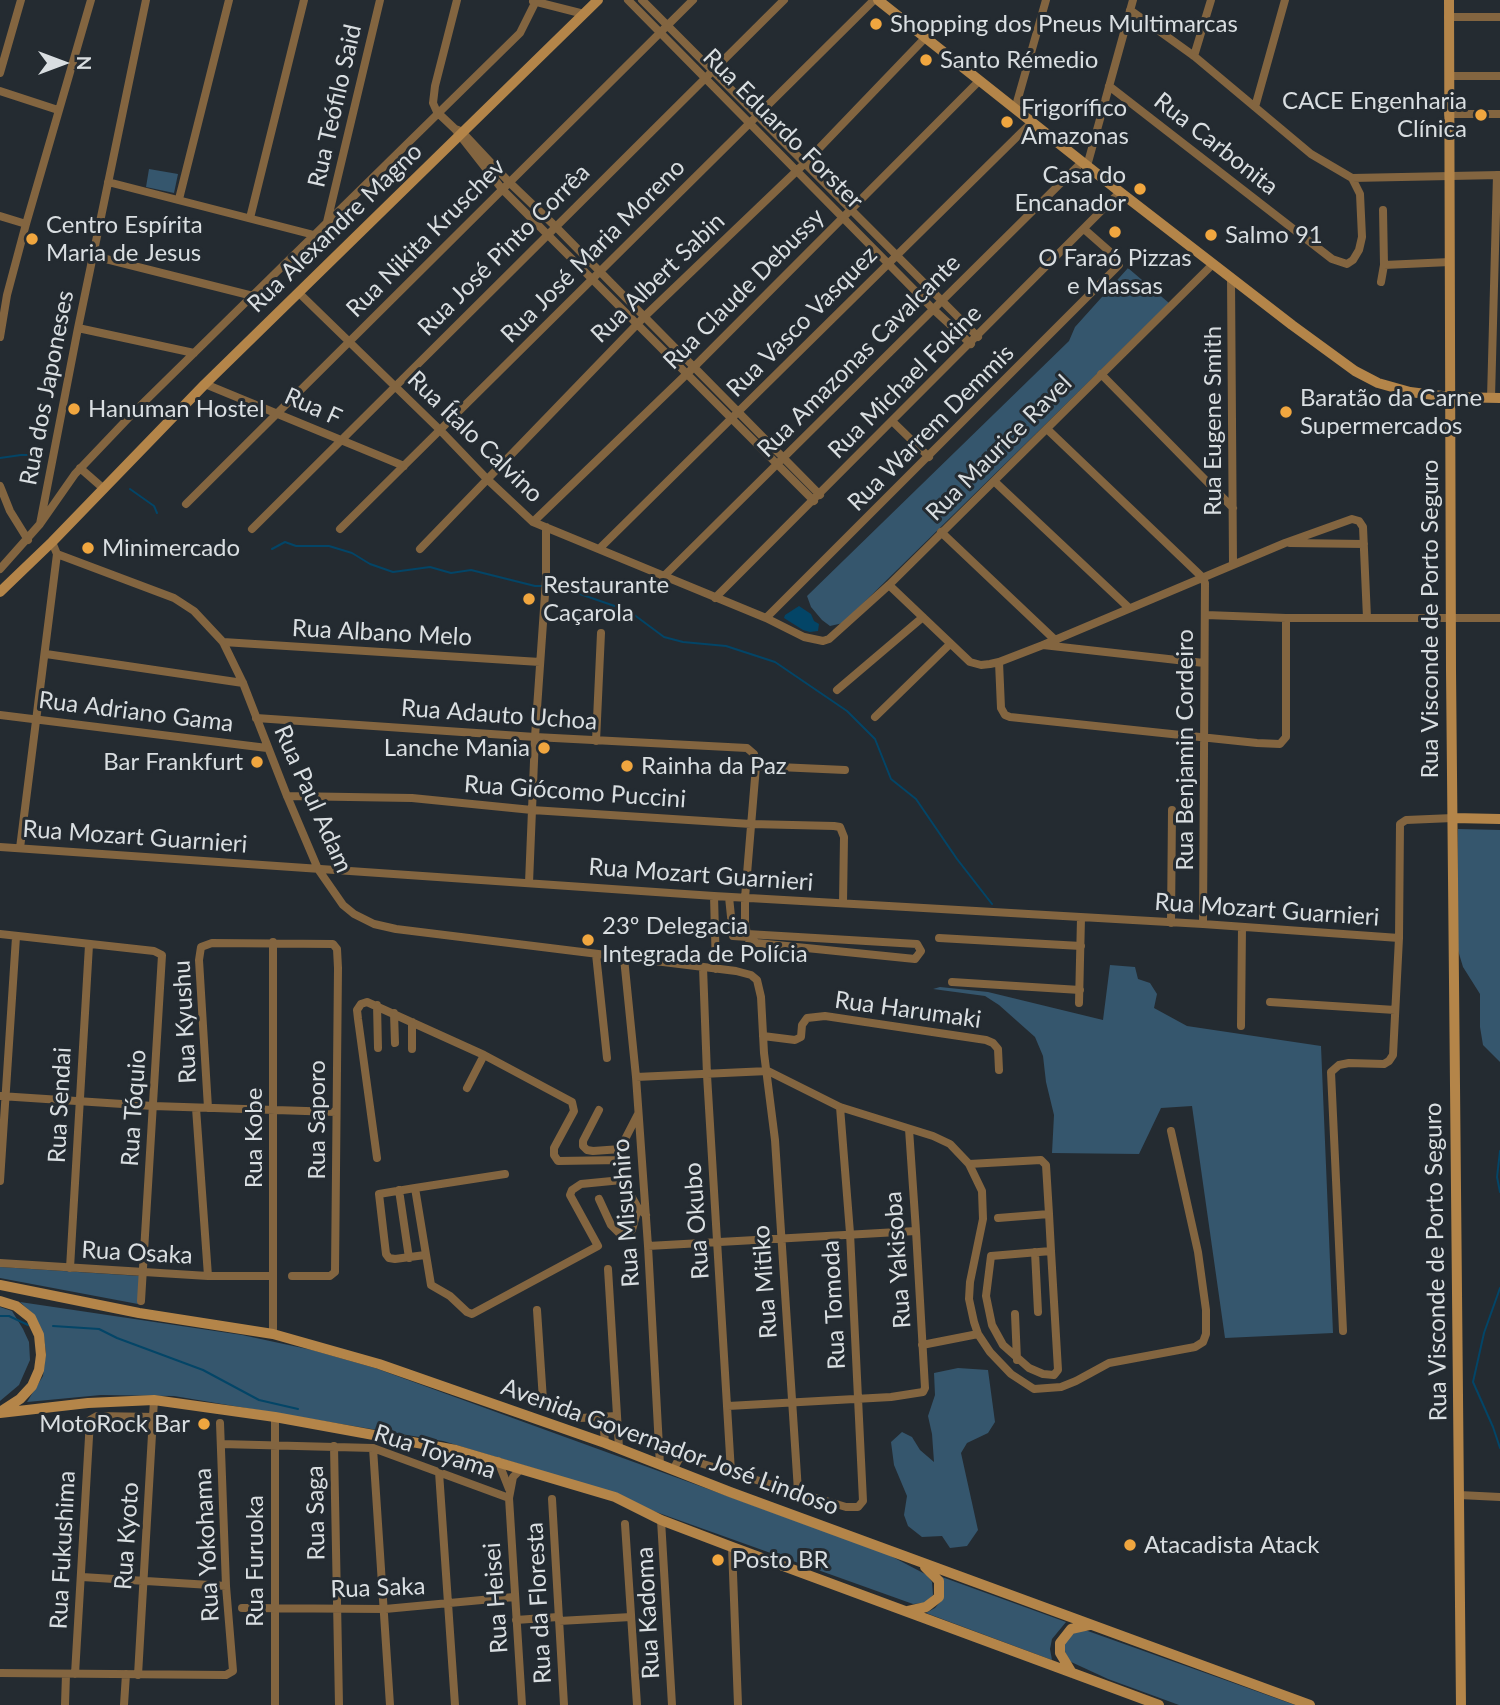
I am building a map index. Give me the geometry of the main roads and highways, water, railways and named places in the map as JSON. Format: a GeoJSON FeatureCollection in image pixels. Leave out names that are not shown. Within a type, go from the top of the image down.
{"type":"FeatureCollection","features":[{"type":"Feature","properties":{"kind":"main road","name":"Rua Alexandre Magno"},"geometry":{"type":"LineString","coordinates":[[0,592],[205,384],[598,0]]}},
{"type":"Feature","properties":{"kind":"main road"},"geometry":{"type":"LineString","coordinates":[[876,0],[1292,325],[1366,377],[1396,389],[1450,397],[1495,398]]}},
{"type":"Feature","properties":{"kind":"main road","name":"Rua Visconde de Porto Seguro"},"geometry":{"type":"LineString","coordinates":[[1449,0],[1451,618],[1461,1705]]}},
{"type":"Feature","properties":{"kind":"main road"},"geometry":{"type":"LineString","coordinates":[[1453,818],[1500,819]]}},
{"type":"Feature","properties":{"kind":"main road","name":"Avenida Governador José Lindoso"},"geometry":{"type":"LineString","coordinates":[[0,1285],[139,1313],[273,1334],[379,1364],[606,1443],[920,1563],[1310,1705]]}},
{"type":"Feature","properties":{"kind":"main road"},"geometry":{"type":"LineString","coordinates":[[0,1301],[16,1306],[31,1318],[39,1335],[41,1355],[39,1370],[32,1386],[20,1399],[0,1412]]}},
{"type":"Feature","properties":{"kind":"main road"},"geometry":{"type":"LineString","coordinates":[[0,1412],[88,1403],[154,1400],[456,1450],[615,1497],[661,1520],[1159,1705]]}},
{"type":"Feature","properties":{"kind":"main road"},"geometry":{"type":"LineString","coordinates":[[908,1611],[933,1603],[939,1594],[939,1581],[920,1563]]}},
{"type":"Feature","properties":{"kind":"main road"},"geometry":{"type":"LineString","coordinates":[[1072,1673],[1060,1653],[1060,1643],[1071,1629],[1089,1625]]}},
{"type":"Feature","properties":{"kind":"waterway"},"geometry":{"type":"LineString","coordinates":[[0,458],[28,455],[31,459]]}},
{"type":"Feature","properties":{"kind":"waterway"},"geometry":{"type":"LineString","coordinates":[[130,489],[154,506],[157,513]]}},
{"type":"Feature","properties":{"kind":"waterway"},"geometry":{"type":"LineString","coordinates":[[272,549],[285,542],[296,546],[329,546],[352,553],[370,564],[393,572],[430,567],[451,573],[471,570],[543,586]]}},
{"type":"Feature","properties":{"kind":"waterway"},"geometry":{"type":"LineString","coordinates":[[548,585],[629,611],[664,637],[683,642],[726,646],[775,662],[847,711],[875,739],[891,779],[916,799],[992,904]]}},
{"type":"Feature","properties":{"kind":"waterway"},"geometry":{"type":"LineString","coordinates":[[1500,1151],[1497,1177],[1500,1192]]}},
{"type":"Feature","properties":{"kind":"waterway"},"geometry":{"type":"LineString","coordinates":[[1500,1288],[1484,1333],[1473,1382],[1500,1448]]}},
{"type":"Feature","properties":{"kind":"waterway"},"geometry":{"type":"LineString","coordinates":[[0,1316],[9,1316],[28,1325]]}},
{"type":"Feature","properties":{"kind":"waterway"},"geometry":{"type":"LineString","coordinates":[[53,1326],[99,1329],[203,1370],[259,1400],[298,1409]]}},
{"type":"Feature","properties":{"kind":"place","name":"Shopping dos Pneus Multimarcas"},"geometry":{"type":"Point","coordinates":[876,24]}},
{"type":"Feature","properties":{"kind":"place","name":"Santo Rémedio"},"geometry":{"type":"Point","coordinates":[926,60]}},
{"type":"Feature","properties":{"kind":"place","name":"CACE Engenharia Clínica"},"geometry":{"type":"Point","coordinates":[1481,115]}},
{"type":"Feature","properties":{"kind":"place","name":"Frigorífico Amazonas"},"geometry":{"type":"Point","coordinates":[1007,122]}},
{"type":"Feature","properties":{"kind":"place","name":"Casa do Encanador"},"geometry":{"type":"Point","coordinates":[1140,189]}},
{"type":"Feature","properties":{"kind":"place","name":"O Faraó Pizzas e Massas"},"geometry":{"type":"Point","coordinates":[1115,232]}},
{"type":"Feature","properties":{"kind":"place","name":"Salmo 91"},"geometry":{"type":"Point","coordinates":[1211,235]}},
{"type":"Feature","properties":{"kind":"place","name":"Centro Espírita Maria de Jesus"},"geometry":{"type":"Point","coordinates":[32,239]}},
{"type":"Feature","properties":{"kind":"place","name":"Hanuman Hostel"},"geometry":{"type":"Point","coordinates":[74,409]}},
{"type":"Feature","properties":{"kind":"place","name":"Baratão da Carne Supermercados"},"geometry":{"type":"Point","coordinates":[1286,412]}},
{"type":"Feature","properties":{"kind":"place","name":"Minimercado"},"geometry":{"type":"Point","coordinates":[88,548]}},
{"type":"Feature","properties":{"kind":"place","name":"Restaurante Caçarola"},"geometry":{"type":"Point","coordinates":[529,599]}},
{"type":"Feature","properties":{"kind":"place","name":"Lanche Mania"},"geometry":{"type":"Point","coordinates":[544,748]}},
{"type":"Feature","properties":{"kind":"place","name":"Bar Frankfurt"},"geometry":{"type":"Point","coordinates":[257,762]}},
{"type":"Feature","properties":{"kind":"place","name":"Rainha da Paz"},"geometry":{"type":"Point","coordinates":[627,766]}},
{"type":"Feature","properties":{"kind":"place","name":"23º Delegacia Integrada de Polícia"},"geometry":{"type":"Point","coordinates":[588,940]}},
{"type":"Feature","properties":{"kind":"place","name":"MotoRock Bar"},"geometry":{"type":"Point","coordinates":[204,1424]}},
{"type":"Feature","properties":{"kind":"place","name":"Atacadista Atack"},"geometry":{"type":"Point","coordinates":[1130,1545]}},
{"type":"Feature","properties":{"kind":"place","name":"Posto BR"},"geometry":{"type":"Point","coordinates":[718,1560]}}]}
